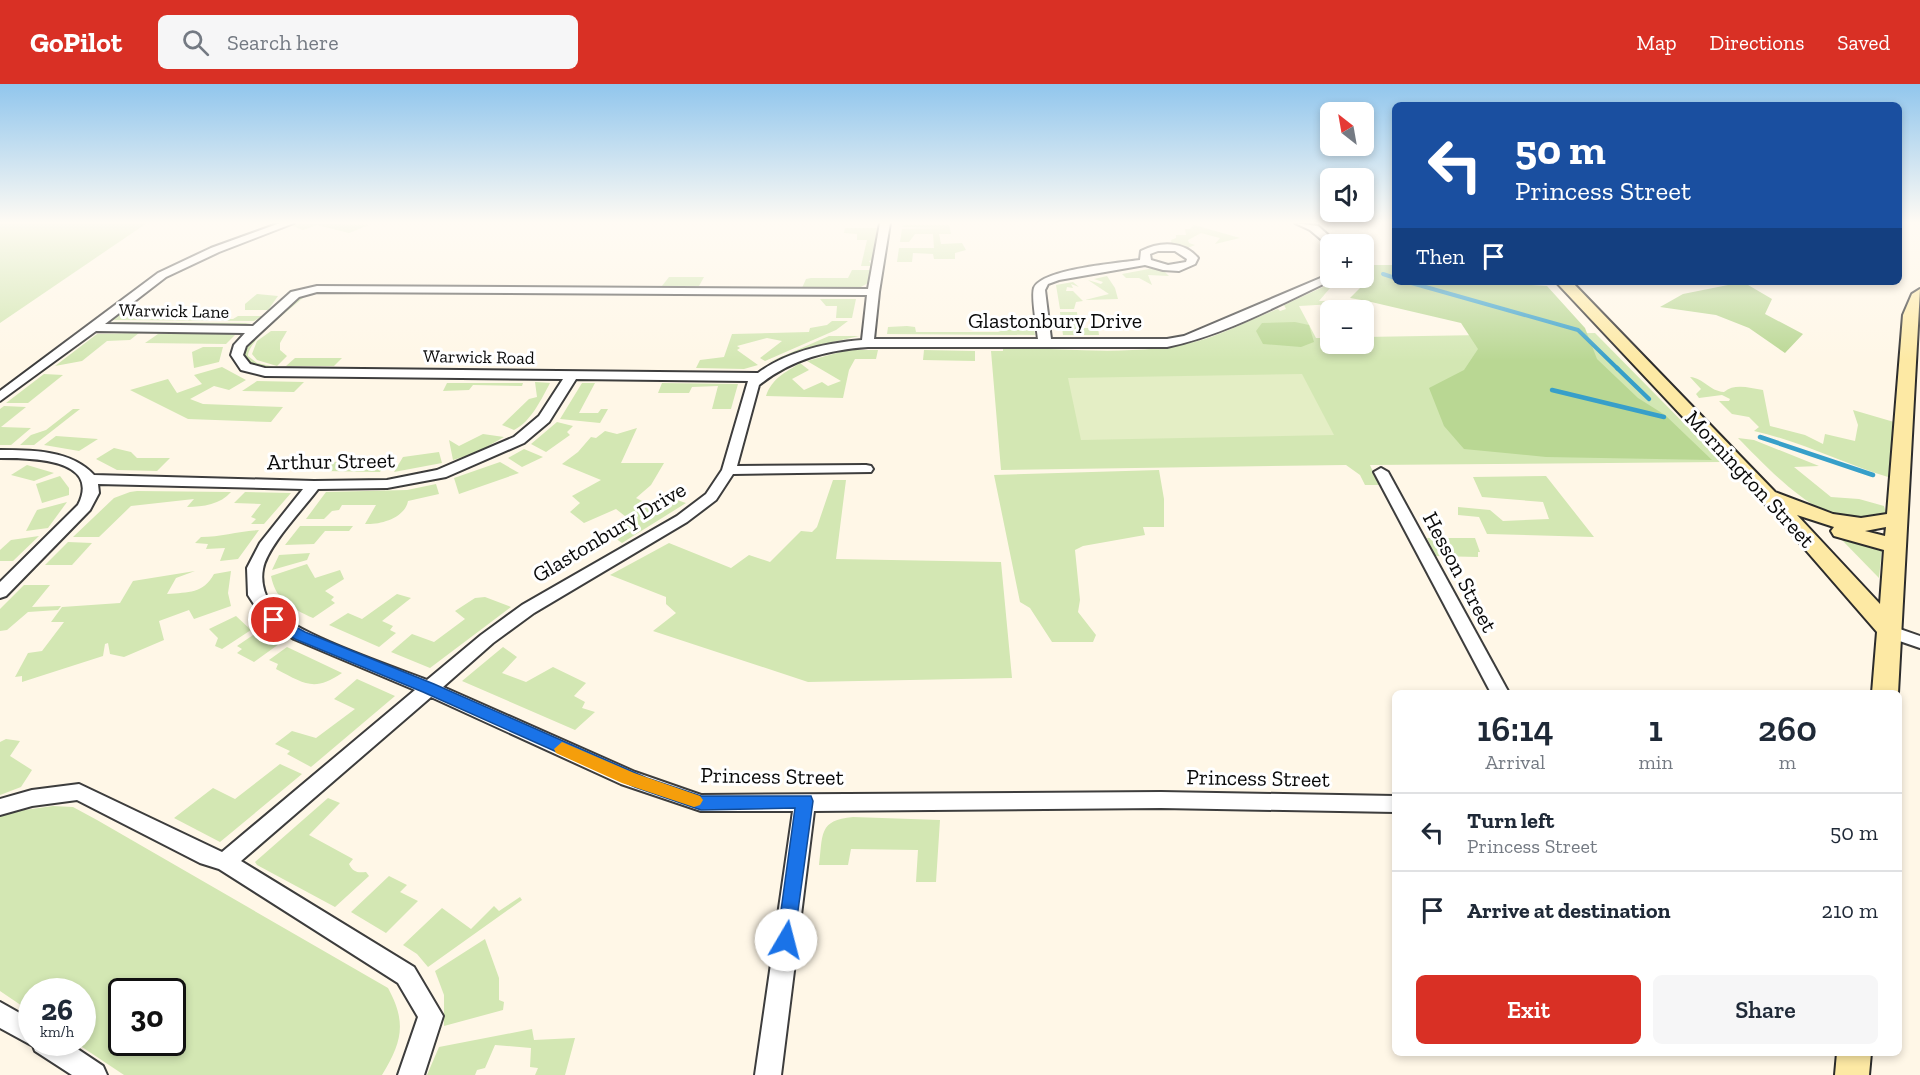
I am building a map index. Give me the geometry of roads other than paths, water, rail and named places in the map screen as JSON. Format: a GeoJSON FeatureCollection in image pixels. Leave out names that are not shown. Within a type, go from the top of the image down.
{"type":"FeatureCollection","features":[{"type":"Feature","properties":{"kind":"street"},"geometry":{"type":"LineString","coordinates":[[0,397],[172,269]]}},
{"type":"Feature","properties":{"kind":"street"},"geometry":{"type":"LineString","coordinates":[[868,342],[877,269]]}},
{"type":"Feature","properties":{"kind":"street"},"geometry":{"type":"LineString","coordinates":[[1045,344],[1040,290],[1044,282],[1056,277],[1103,269]]}},
{"type":"Feature","properties":{"kind":"street","name":"Glastonbury Drive"},"geometry":{"type":"LineString","coordinates":[[225,862],[487,639],[528,609],[682,519],[711,497],[729,470],[753,382],[784,361],[807,352],[833,346],[868,342],[1151,344],[1187,339],[1320,284]]}},
{"type":"Feature","properties":{"kind":"street","name":"Mornington Street"},"geometry":{"type":"LineString","coordinates":[[1567,285],[1785,514],[1891,632]]}},
{"type":"Feature","properties":{"kind":"street"},"geometry":{"type":"LineString","coordinates":[[255,330],[295,294],[317,289],[873,292]]}},
{"type":"Feature","properties":{"kind":"street"},"geometry":{"type":"LineString","coordinates":[[1885,690],[1911,315],[1920,294]]}},
{"type":"Feature","properties":{"kind":"street","name":"Warwick Lane"},"geometry":{"type":"LineString","coordinates":[[93,327],[255,330]]}},
{"type":"Feature","properties":{"kind":"street","name":"Warwick Road"},"geometry":{"type":"LineString","coordinates":[[255,330],[238,347],[237,355],[245,367],[265,372],[759,377]]}},
{"type":"Feature","properties":{"kind":"street","name":"Arthur Street"},"geometry":{"type":"LineString","coordinates":[[89,479],[314,485],[387,484],[441,474],[489,456],[519,440],[544,419],[571,376]]}},
{"type":"Feature","properties":{"kind":"street"},"geometry":{"type":"LineString","coordinates":[[0,454],[51,457],[76,466],[89,479],[92,490],[85,507],[0,592]]}},
{"type":"Feature","properties":{"kind":"street"},"geometry":{"type":"LineString","coordinates":[[729,470],[866,470]]}},
{"type":"Feature","properties":{"kind":"street","name":"Hesson Street"},"geometry":{"type":"LineString","coordinates":[[1381,472],[1498,690]]}},
{"type":"Feature","properties":{"kind":"street","name":"Princess Street"},"geometry":{"type":"LineString","coordinates":[[314,485],[266,547],[255,568],[256,596],[271,617],[300,635],[428,688],[628,778],[701,803],[1161,800],[1392,804]]}},
{"type":"Feature","properties":{"kind":"street"},"geometry":{"type":"LineString","coordinates":[[1765,495],[1829,520],[1862,525],[1897,519]]}},
{"type":"Feature","properties":{"kind":"street"},"geometry":{"type":"LineString","coordinates":[[1785,514],[1896,546]]}},
{"type":"Feature","properties":{"kind":"street"},"geometry":{"type":"LineString","coordinates":[[1891,632],[1920,642]]}},
{"type":"Feature","properties":{"kind":"street"},"geometry":{"type":"LineString","coordinates":[[0,807],[32,798],[79,792],[225,862],[406,975],[431,1016],[411,1075]]}},
{"type":"Feature","properties":{"kind":"street"},"geometry":{"type":"LineString","coordinates":[[768,1075],[805,801]]}},
{"type":"Feature","properties":{"kind":"street"},"geometry":{"type":"LineString","coordinates":[[0,1014],[18,1025]]}},
{"type":"Feature","properties":{"kind":"street"},"geometry":{"type":"LineString","coordinates":[[65,1056],[94,1075]]}},
{"type":"Feature","properties":{"kind":"street"},"geometry":{"type":"LineString","coordinates":[[1852,1075],[1854,1056]]}},
{"type":"Feature","properties":{"kind":"waterway"},"geometry":{"type":"LineString","coordinates":[[1383,274],[1392,277]]}},
{"type":"Feature","properties":{"kind":"waterway"},"geometry":{"type":"LineString","coordinates":[[1419,285],[1578,330],[1618,369]]}},
{"type":"Feature","properties":{"kind":"waterway"},"geometry":{"type":"LineString","coordinates":[[1617,368],[1649,399]]}},
{"type":"Feature","properties":{"kind":"waterway"},"geometry":{"type":"LineString","coordinates":[[1552,390],[1664,417]]}},
{"type":"Feature","properties":{"kind":"waterway"},"geometry":{"type":"LineString","coordinates":[[1760,437],[1873,475]]}}]}
